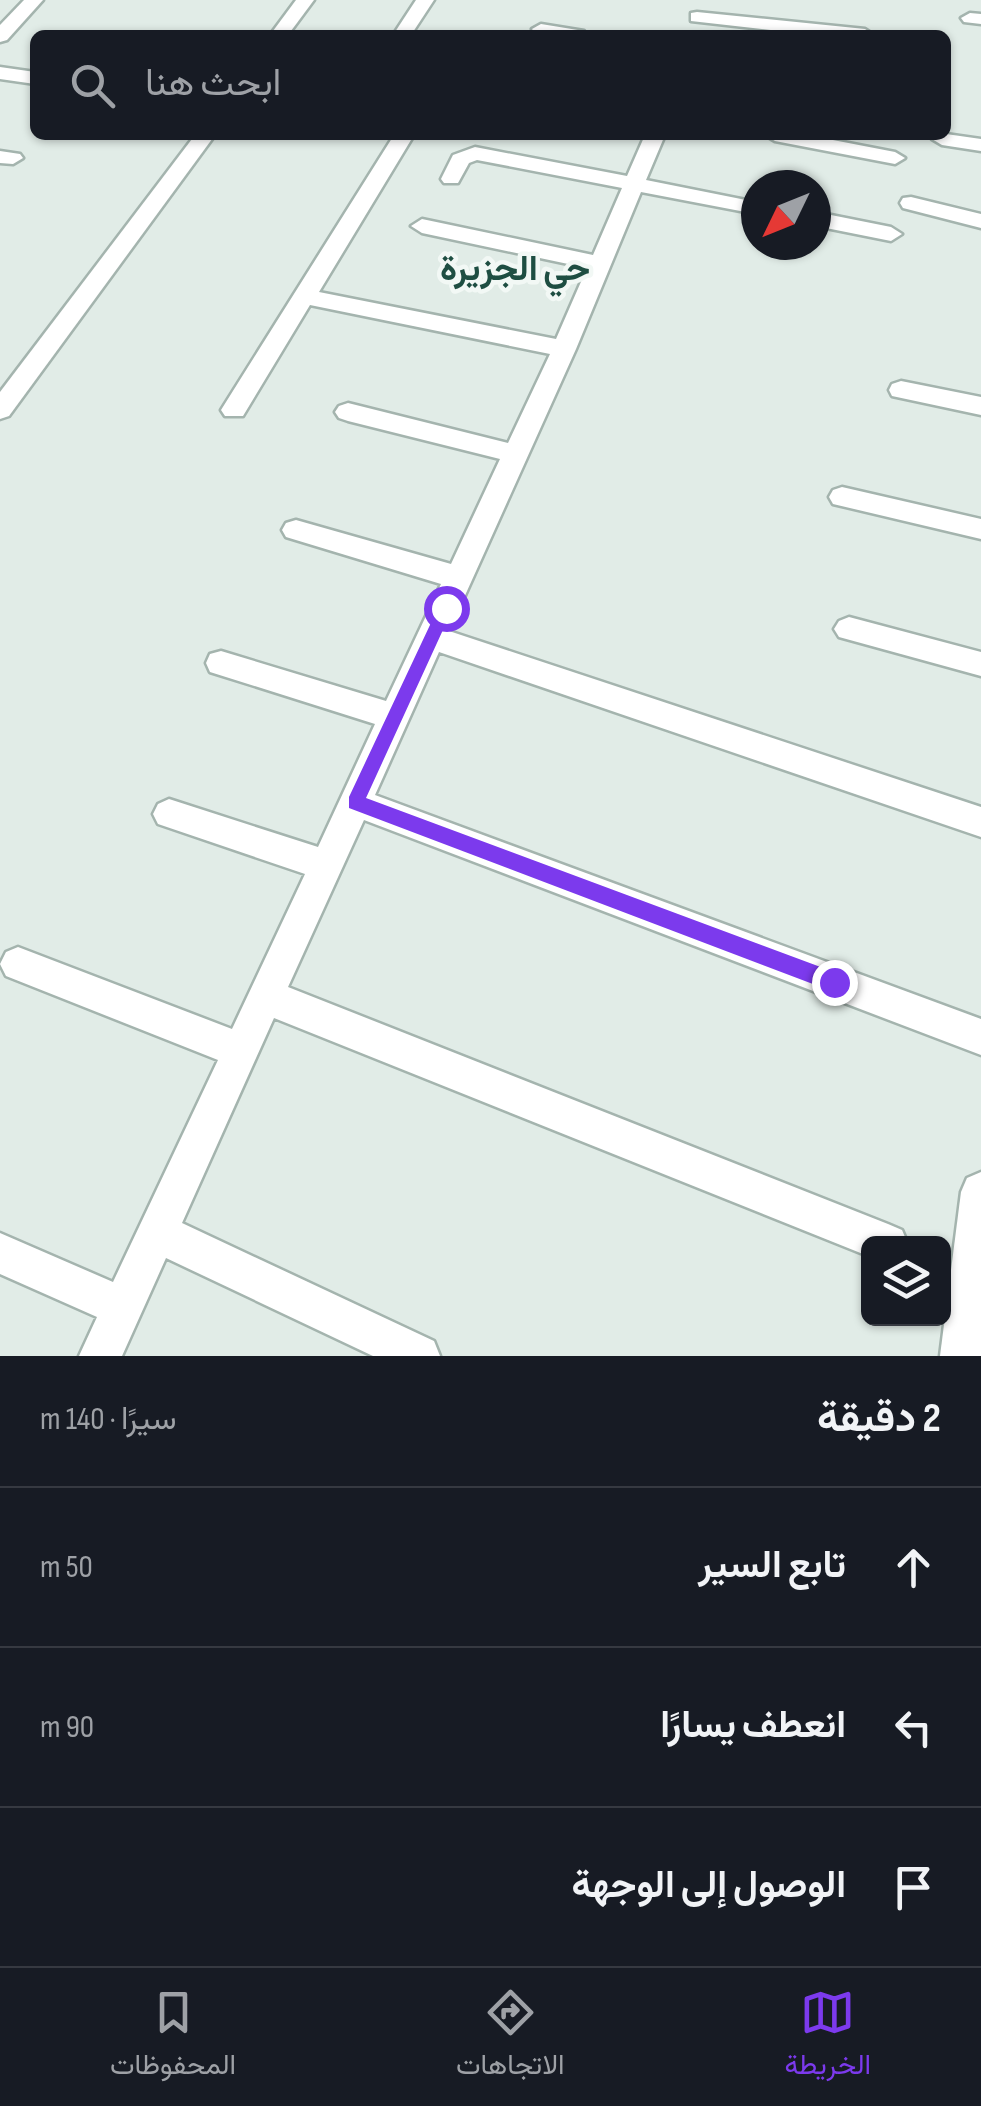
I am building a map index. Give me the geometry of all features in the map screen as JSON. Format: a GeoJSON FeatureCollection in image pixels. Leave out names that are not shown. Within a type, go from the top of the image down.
{"type":"FeatureCollection","features":[{"type":"Feature","properties":{"kind":"street"},"geometry":{"type":"LineString","coordinates":[[0,36],[34,0]]}},
{"type":"Feature","properties":{"kind":"street"},"geometry":{"type":"LineString","coordinates":[[283,30],[305,0]]}},
{"type":"Feature","properties":{"kind":"street"},"geometry":{"type":"LineString","coordinates":[[405,30],[425,0]]}},
{"type":"Feature","properties":{"kind":"street"},"geometry":{"type":"LineString","coordinates":[[696,17],[819,30]]}},
{"type":"Feature","properties":{"kind":"street"},"geometry":{"type":"LineString","coordinates":[[541,29],[547,30]]}},
{"type":"Feature","properties":{"kind":"street"},"geometry":{"type":"LineString","coordinates":[[0,73],[30,77]]}},
{"type":"Feature","properties":{"kind":"street"},"geometry":{"type":"LineString","coordinates":[[0,410],[201,140]]}},
{"type":"Feature","properties":{"kind":"street"},"geometry":{"type":"LineString","coordinates":[[234,410],[401,140]]}},
{"type":"Feature","properties":{"kind":"street"},"geometry":{"type":"LineString","coordinates":[[100,1356],[564,349],[653,140]]}},
{"type":"Feature","properties":{"kind":"street"},"geometry":{"type":"LineString","coordinates":[[801,140],[895,158]]}},
{"type":"Feature","properties":{"kind":"street"},"geometry":{"type":"LineString","coordinates":[[948,140],[981,145]]}},
{"type":"Feature","properties":{"kind":"street"},"geometry":{"type":"LineString","coordinates":[[451,179],[460,159],[475,154],[741,205]]}},
{"type":"Feature","properties":{"kind":"street"},"geometry":{"type":"LineString","coordinates":[[911,203],[981,221]]}},
{"type":"Feature","properties":{"kind":"street"},"geometry":{"type":"LineString","coordinates":[[831,223],[891,234]]}},
{"type":"Feature","properties":{"kind":"street"},"geometry":{"type":"LineString","coordinates":[[422,226],[600,264]]}},
{"type":"Feature","properties":{"kind":"street"},"geometry":{"type":"LineString","coordinates":[[301,296],[564,349]]}},
{"type":"Feature","properties":{"kind":"street"},"geometry":{"type":"LineString","coordinates":[[902,390],[981,406]]}},
{"type":"Feature","properties":{"kind":"street"},"geometry":{"type":"LineString","coordinates":[[348,412],[516,454]]}},
{"type":"Feature","properties":{"kind":"street"},"geometry":{"type":"LineString","coordinates":[[842,497],[981,529]]}},
{"type":"Feature","properties":{"kind":"street"},"geometry":{"type":"LineString","coordinates":[[296,530],[459,578]]}},
{"type":"Feature","properties":{"kind":"street"},"geometry":{"type":"LineString","coordinates":[[849,630],[981,664]]}},
{"type":"Feature","properties":{"kind":"street"},"geometry":{"type":"LineString","coordinates":[[432,638],[981,822]]}},
{"type":"Feature","properties":{"kind":"street"},"geometry":{"type":"LineString","coordinates":[[221,662],[395,717]]}},
{"type":"Feature","properties":{"kind":"street"},"geometry":{"type":"LineString","coordinates":[[356,802],[981,1038]]}},
{"type":"Feature","properties":{"kind":"street"},"geometry":{"type":"LineString","coordinates":[[170,814],[326,865]]}},
{"type":"Feature","properties":{"kind":"street"},"geometry":{"type":"LineString","coordinates":[[18,964],[240,1050]]}},
{"type":"Feature","properties":{"kind":"street"},"geometry":{"type":"LineString","coordinates":[[266,996],[868,1236]]}},
{"type":"Feature","properties":{"kind":"street"},"geometry":{"type":"LineString","coordinates":[[961,1356],[957,1271],[981,1192]]}},
{"type":"Feature","properties":{"kind":"street"},"geometry":{"type":"LineString","coordinates":[[156,1232],[419,1356]]}},
{"type":"Feature","properties":{"kind":"street"},"geometry":{"type":"LineString","coordinates":[[0,1253],[122,1307]]}},
{"type":"Feature","properties":{"kind":"district","name":"حي الجزيرة"},"geometry":{"type":"Point","coordinates":[515,268]}},
{"type":"Feature","properties":{"kind":"route"},"geometry":{"type":"LineString","coordinates":[[446,608],[356,802],[834,982]]}}]}
